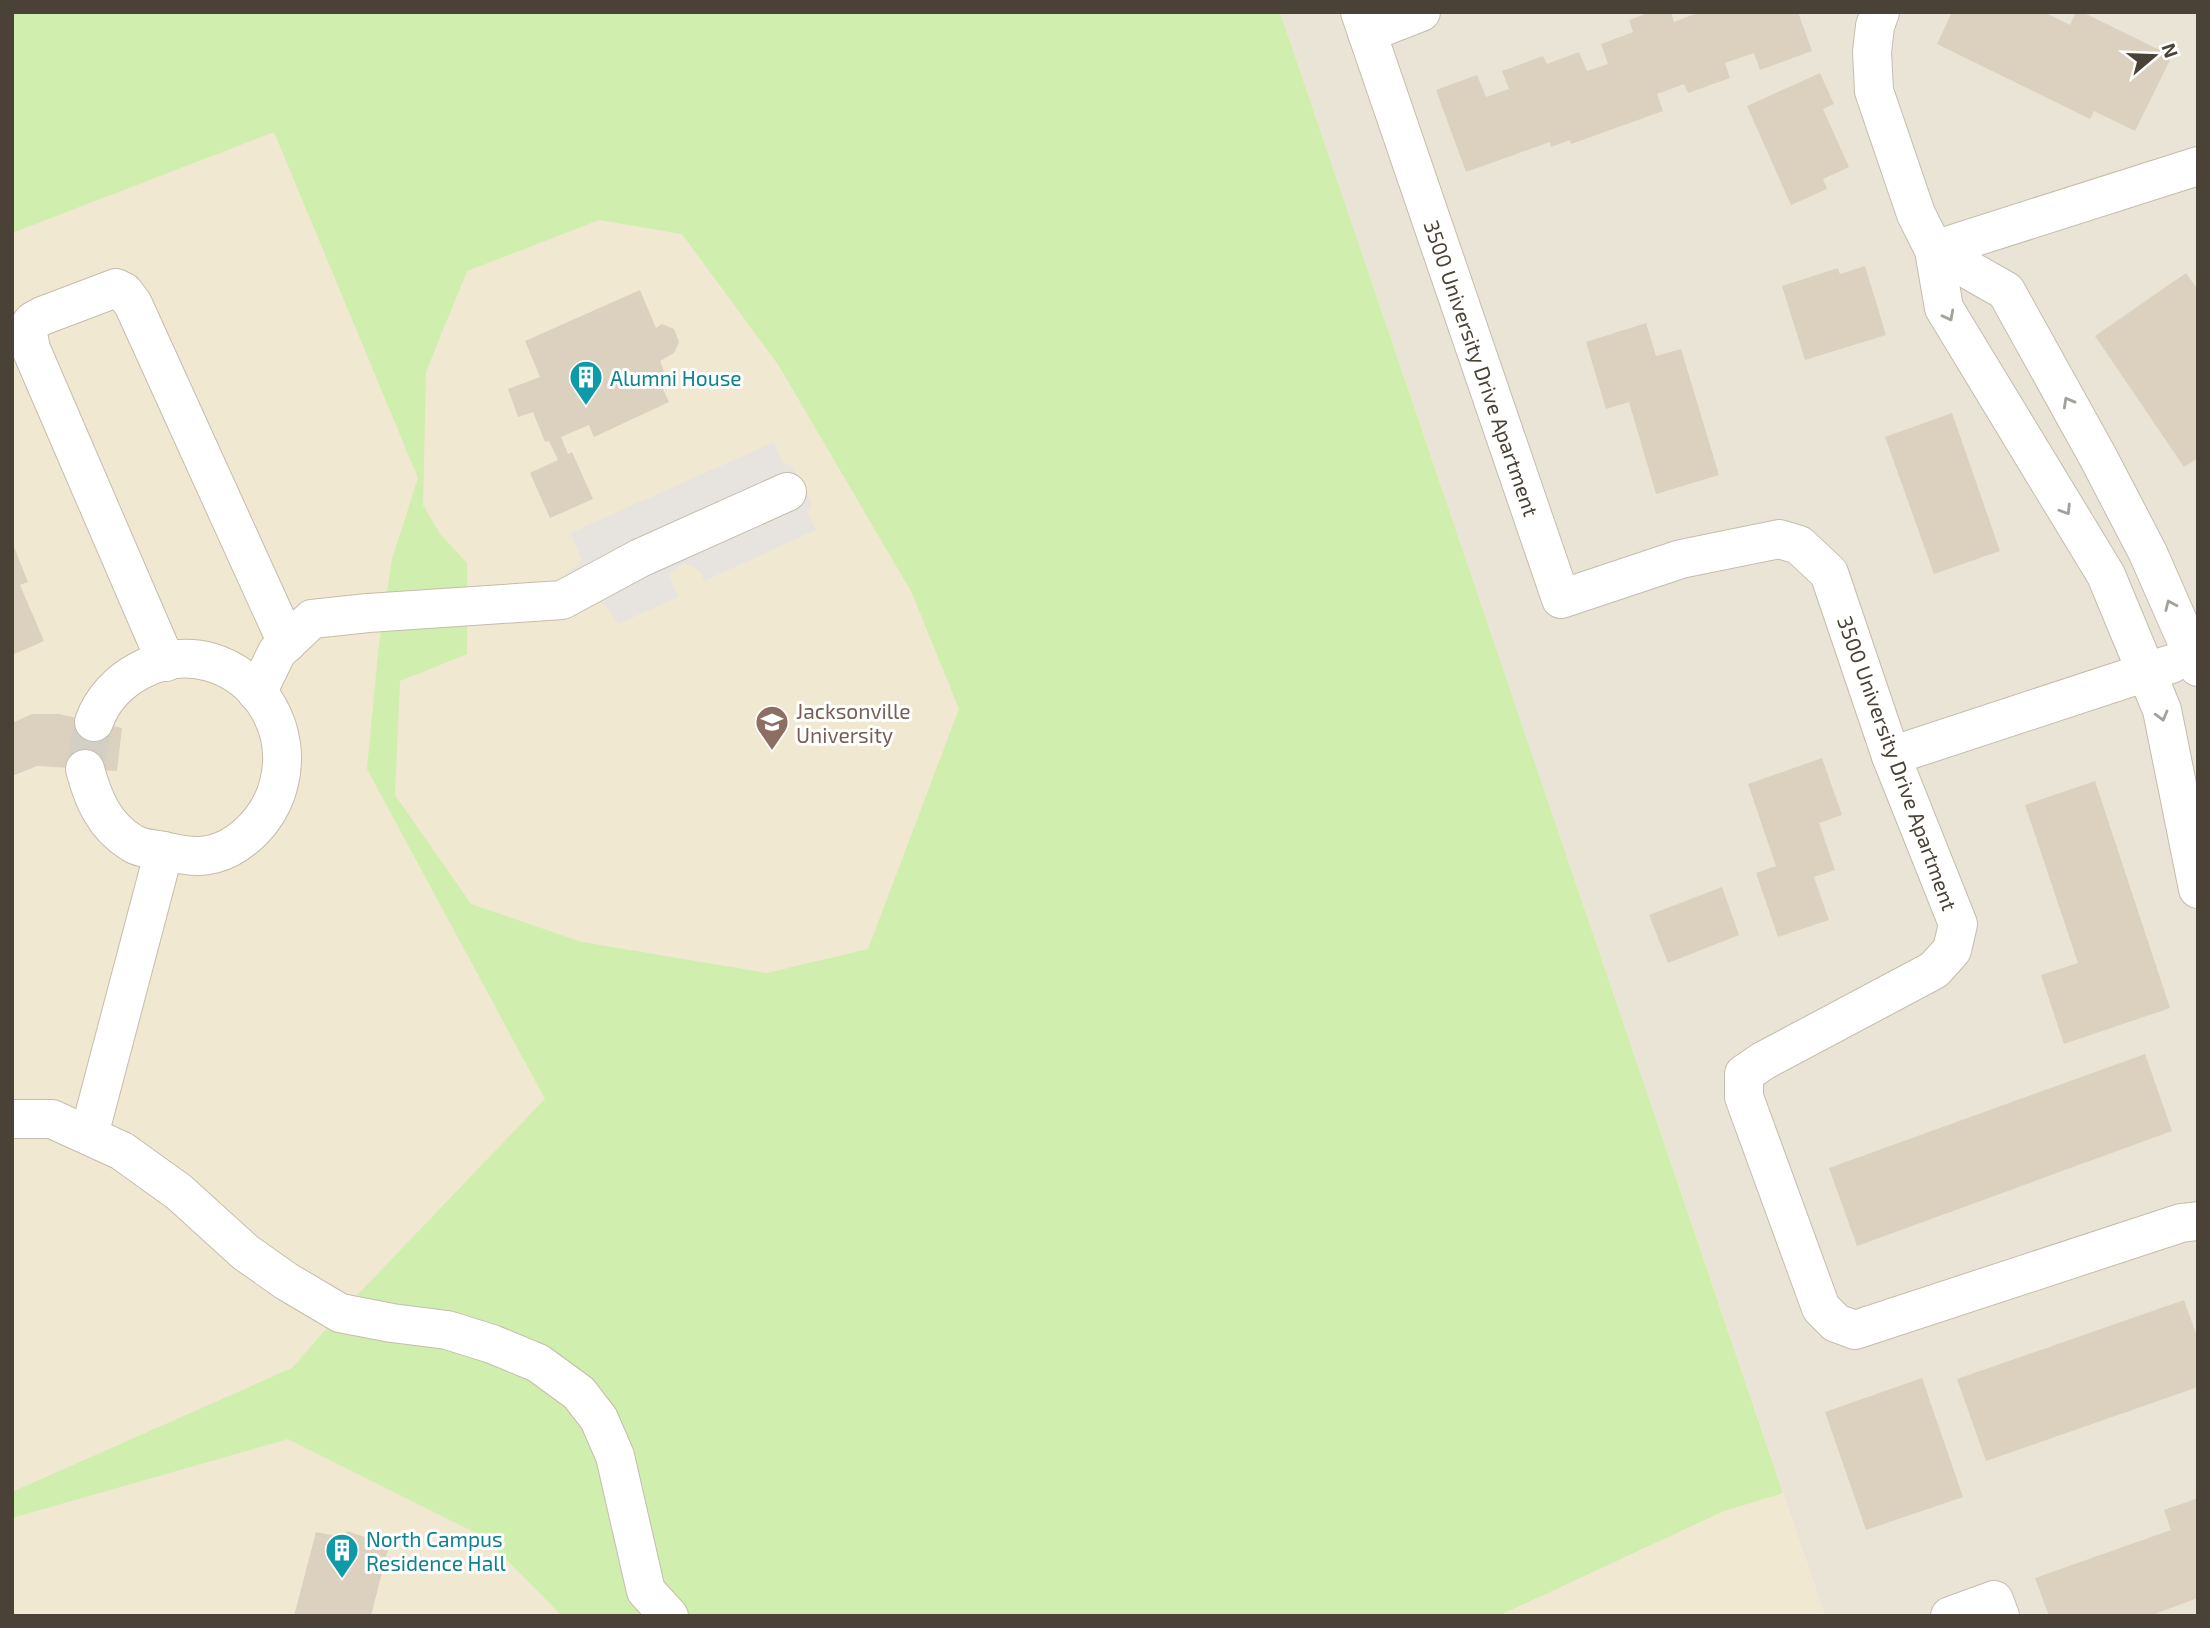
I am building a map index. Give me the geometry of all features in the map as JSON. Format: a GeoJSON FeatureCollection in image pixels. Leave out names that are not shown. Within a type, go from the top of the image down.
{"type":"FeatureCollection","features":[{"type":"Feature","properties":{"kind":"street","name":"3500 University Drive Apartment"},"geometry":{"type":"LineString","coordinates":[[1421,12],[1363,22],[1561,599],[1681,559],[1779,539],[1798,545],[1829,573],[1891,756],[1958,924],[1952,950],[1934,970],[1763,1061],[1744,1074],[1744,1097],[1821,1308],[1836,1323],[1855,1330],[2180,1223],[2197,1210]]}},
{"type":"Feature","properties":{"kind":"street"},"geometry":{"type":"LineString","coordinates":[[1880,12],[1875,26],[1872,52],[1874,91],[1916,214],[1934,250],[1944,308],[2106,575],[2162,710],[2198,889]]}},
{"type":"Feature","properties":{"kind":"street"},"geometry":{"type":"LineString","coordinates":[[1934,250],[2198,166]]}},
{"type":"Feature","properties":{"kind":"street"},"geometry":{"type":"LineString","coordinates":[[1891,756],[2146,672],[2195,662],[2148,553],[2006,291],[1934,250]]}},
{"type":"Feature","properties":{"kind":"street"},"geometry":{"type":"LineString","coordinates":[[166,662],[31,349],[27,329],[33,321],[42,316],[116,288],[124,292],[133,304],[287,643]]}},
{"type":"Feature","properties":{"kind":"street"},"geometry":{"type":"LineString","coordinates":[[257,693],[277,652],[312,619],[562,600],[640,558],[787,492]]}},
{"type":"Feature","properties":{"kind":"street"},"geometry":{"type":"LineString","coordinates":[[86,769],[93,798],[109,824],[134,844],[196,858],[229,848],[256,827],[275,799],[283,766],[280,731],[265,701],[240,677],[209,662],[175,659],[145,667],[119,683],[99,708],[94,722]]}},
{"type":"Feature","properties":{"kind":"street"},"geometry":{"type":"LineString","coordinates":[[89,1135],[164,851]]}},
{"type":"Feature","properties":{"kind":"street"},"geometry":{"type":"LineString","coordinates":[[12,1119],[52,1119],[122,1151],[178,1192],[245,1252],[286,1281],[340,1313],[447,1330],[492,1344],[538,1363],[579,1394],[599,1419],[615,1456],[646,1591],[669,1616]]}},
{"type":"Feature","properties":{"kind":"street"},"geometry":{"type":"LineString","coordinates":[[1950,1616],[1994,1600],[2000,1616]]}},
{"type":"Feature","properties":{"kind":"shaded area","name":"Jacksonville University"},"geometry":{"type":"Polygon","coordinates":[[[12,12],[1280,12],[1825,1616],[12,1616],[12,12]]]}},
{"type":"Feature","properties":{"kind":"shaded area"},"geometry":{"type":"Polygon","coordinates":[[[1280,12],[2198,12],[2198,1616],[1825,1616],[1280,12]]]}},
{"type":"Feature","properties":{"kind":"shaded area"},"geometry":{"type":"Polygon","coordinates":[[[774,442],[783,463],[791,465],[812,503],[808,513],[816,530],[704,581],[700,571],[684,563],[669,575],[678,597],[618,624],[604,604],[582,601],[575,595],[566,575],[582,560],[570,533],[774,442]]]}},
{"type":"Feature","properties":{"kind":"green space","name":"Jacksonville University"},"geometry":{"type":"Polygon","coordinates":[[[12,12],[1280,12],[1783,1493],[1724,1511],[1498,1616],[562,1616],[484,1537],[288,1439],[12,1518],[12,1492],[292,1368],[340,1313],[545,1099],[367,769],[379,644],[392,559],[418,478],[274,132],[12,233],[12,12]],[[599,220],[467,271],[426,372],[423,505],[440,534],[467,563],[467,654],[400,681],[395,795],[471,904],[582,942],[767,973],[868,949],[959,709],[912,593],[779,366],[682,234],[599,220]]]}},
{"type":"Feature","properties":{"kind":"building"},"geometry":{"type":"Polygon","coordinates":[[[1651,12],[1671,12],[1674,22],[1695,14],[1694,12],[1798,12],[1812,51],[1760,70],[1754,53],[1725,63],[1730,78],[1688,93],[1684,84],[1657,94],[1663,111],[1571,144],[1570,140],[1551,147],[1550,142],[1466,172],[1436,90],[1477,75],[1486,97],[1509,89],[1502,71],[1543,56],[1547,64],[1579,52],[1587,71],[1608,64],[1601,44],[1633,32],[1629,20],[1651,12]]]}},
{"type":"Feature","properties":{"kind":"building"},"geometry":{"type":"Polygon","coordinates":[[[1952,12],[2044,12],[2070,25],[2076,12],[2082,12],[2172,56],[2135,131],[2094,111],[2090,119],[1937,44],[1952,12]]]}},
{"type":"Feature","properties":{"kind":"building"},"geometry":{"type":"Polygon","coordinates":[[[1820,73],[1834,104],[1823,109],[1849,167],[1823,179],[1827,189],[1791,205],[1747,106],[1820,73]]]}},
{"type":"Feature","properties":{"kind":"building"},"geometry":{"type":"Polygon","coordinates":[[[1865,266],[1886,335],[1805,360],[1782,286],[1838,268],[1840,274],[1865,266]]]}},
{"type":"Feature","properties":{"kind":"building"},"geometry":{"type":"Polygon","coordinates":[[[2186,273],[2198,290],[2198,458],[2184,467],[2095,336],[2186,273]]]}},
{"type":"Feature","properties":{"kind":"building","name":"Alumni House"},"geometry":{"type":"Polygon","coordinates":[[[640,290],[656,328],[662,324],[674,329],[679,342],[674,353],[660,361],[668,381],[661,385],[669,402],[594,437],[589,425],[561,437],[568,454],[572,452],[593,499],[550,518],[530,473],[558,460],[549,441],[545,442],[533,412],[518,417],[508,389],[540,377],[525,341],[640,290]]]}},
{"type":"Feature","properties":{"kind":"building"},"geometry":{"type":"Polygon","coordinates":[[[1646,323],[1656,356],[1681,349],[1719,475],[1656,494],[1629,402],[1606,409],[1586,342],[1646,323]]]}},
{"type":"Feature","properties":{"kind":"building"},"geometry":{"type":"Polygon","coordinates":[[[1952,413],[2000,551],[1934,574],[1885,437],[1952,413]]]}},
{"type":"Feature","properties":{"kind":"building"},"geometry":{"type":"Polygon","coordinates":[[[12,542],[28,582],[20,585],[44,641],[12,655],[12,542]]]}},
{"type":"Feature","properties":{"kind":"building"},"geometry":{"type":"Polygon","coordinates":[[[32,714],[59,714],[122,728],[117,771],[37,766],[12,776],[12,723],[32,714]]]}},
{"type":"Feature","properties":{"kind":"building"},"geometry":{"type":"Polygon","coordinates":[[[1822,758],[1842,815],[1819,823],[1835,870],[1814,877],[1829,920],[1778,937],[1756,873],[1776,866],[1748,784],[1822,758]]]}},
{"type":"Feature","properties":{"kind":"building"},"geometry":{"type":"Polygon","coordinates":[[[2095,781],[2170,1008],[2064,1044],[2041,975],[2078,963],[2025,805],[2095,781]]]}},
{"type":"Feature","properties":{"kind":"building"},"geometry":{"type":"Polygon","coordinates":[[[1722,887],[1739,935],[1668,963],[1649,915],[1722,887]]]}},
{"type":"Feature","properties":{"kind":"building"},"geometry":{"type":"Polygon","coordinates":[[[2145,1054],[2172,1131],[1857,1246],[1829,1168],[2145,1054]]]}},
{"type":"Feature","properties":{"kind":"building"},"geometry":{"type":"Polygon","coordinates":[[[2184,1300],[2198,1339],[2198,1387],[1986,1461],[1957,1379],[2184,1300]]]}},
{"type":"Feature","properties":{"kind":"building"},"geometry":{"type":"Polygon","coordinates":[[[1922,1378],[1963,1497],[1866,1530],[1825,1412],[1922,1378]]]}},
{"type":"Feature","properties":{"kind":"building"},"geometry":{"type":"Polygon","coordinates":[[[2198,1498],[2198,1598],[2149,1616],[2049,1616],[2035,1578],[2171,1530],[2164,1510],[2198,1498]]]}},
{"type":"Feature","properties":{"kind":"building","name":"North Campus Residence Hall"},"geometry":{"type":"Polygon","coordinates":[[[347,1531],[389,1545],[371,1616],[294,1616],[316,1532],[345,1538],[347,1531]]]}},
{"type":"Feature","properties":{"kind":"tunnel"},"geometry":{"type":"LineString","coordinates":[[85,769],[94,722]]}},
{"type":"Feature","properties":{"kind":"place","name":"Alumni House"},"geometry":{"type":"Point","coordinates":[586,407]}},
{"type":"Feature","properties":{"kind":"place","name":"Jacksonville University"},"geometry":{"type":"Point","coordinates":[772,752]}},
{"type":"Feature","properties":{"kind":"place","name":"North Campus Residence Hall"},"geometry":{"type":"Point","coordinates":[342,1580]}}]}
